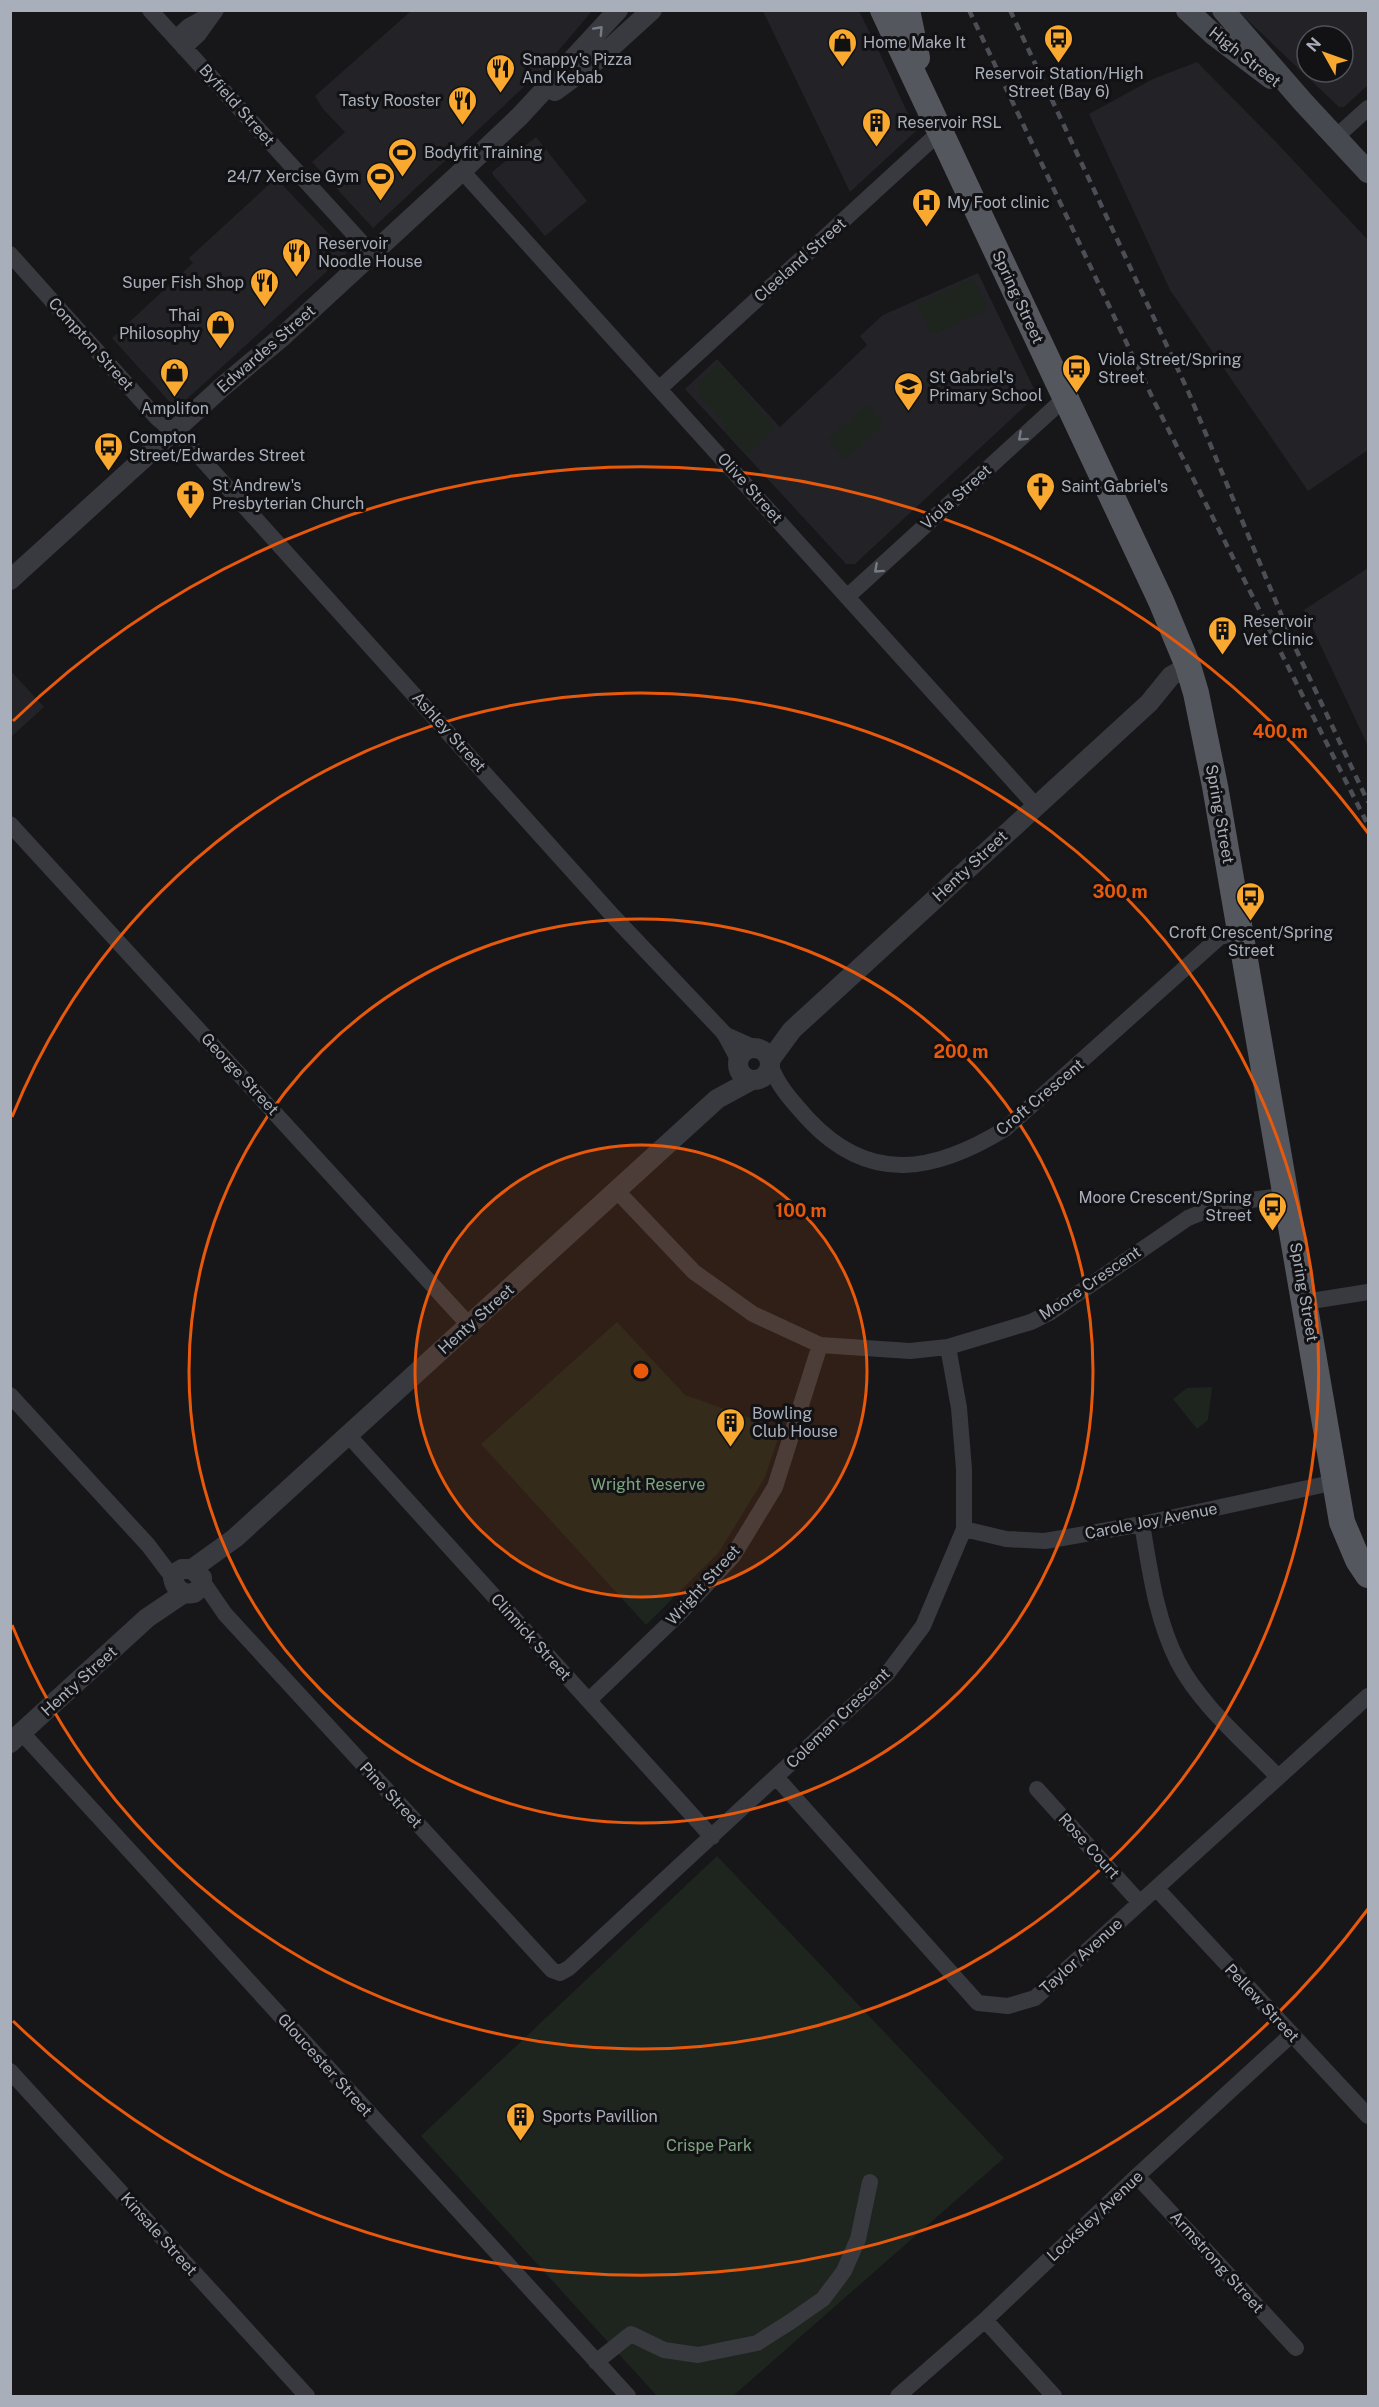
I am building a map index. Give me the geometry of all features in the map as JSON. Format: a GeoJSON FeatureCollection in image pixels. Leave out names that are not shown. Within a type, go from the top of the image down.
{"type":"FeatureCollection","features":[{"type":"Feature","properties":{"kind":"main road","name":"High Street"},"geometry":{"type":"LineString","coordinates":[[1188,10],[1205,27],[1304,102]]}},
{"type":"Feature","properties":{"kind":"main road","name":"High Street"},"geometry":{"type":"LineString","coordinates":[[1223,11],[1368,172]]}},
{"type":"Feature","properties":{"kind":"main road"},"geometry":{"type":"LineString","coordinates":[[1205,27],[1223,11]]}},
{"type":"Feature","properties":{"kind":"main road","name":"Spring Street"},"geometry":{"type":"LineString","coordinates":[[892,12],[924,97],[1161,601],[1191,676],[1206,736],[1342,1522],[1358,1560],[1368,1575]]}},
{"type":"Feature","properties":{"kind":"street","name":"Byfield Street"},"geometry":{"type":"LineString","coordinates":[[150,10],[372,254]]}},
{"type":"Feature","properties":{"kind":"street","name":"Edwardes Street"},"geometry":{"type":"LineString","coordinates":[[10,580],[462,171],[520,116],[618,10]]}},
{"type":"Feature","properties":{"kind":"street","name":"Edwardes Street"},"geometry":{"type":"LineString","coordinates":[[520,116],[597,60],[652,10]]}},
{"type":"Feature","properties":{"kind":"street"},"geometry":{"type":"LineString","coordinates":[[180,43],[189,26],[214,12]]}},
{"type":"Feature","properties":{"kind":"street"},"geometry":{"type":"LineString","coordinates":[[1340,141],[1368,108]]}},
{"type":"Feature","properties":{"kind":"street"},"geometry":{"type":"LineString","coordinates":[[1340,141],[1368,120]]}},
{"type":"Feature","properties":{"kind":"street","name":"Cleeland Street"},"geometry":{"type":"LineString","coordinates":[[660,388],[941,131]]}},
{"type":"Feature","properties":{"kind":"street","name":"Olive Street"},"geometry":{"type":"LineString","coordinates":[[462,171],[1036,806]]}},
{"type":"Feature","properties":{"kind":"street","name":"Compton Street"},"geometry":{"type":"LineString","coordinates":[[10,255],[157,418],[173,431]]}},
{"type":"Feature","properties":{"kind":"street","name":"Viola Street"},"geometry":{"type":"LineString","coordinates":[[847,597],[1065,398]]}},
{"type":"Feature","properties":{"kind":"street","name":"Ashley Street"},"geometry":{"type":"LineString","coordinates":[[173,431],[190,446],[613,916],[724,1033],[755,1057]]}},
{"type":"Feature","properties":{"kind":"street","name":"Henty Street"},"geometry":{"type":"LineString","coordinates":[[16,1738],[617,1191],[717,1098],[755,1057],[792,1030],[1149,703],[1176,690],[1191,676]]}},
{"type":"Feature","properties":{"kind":"street","name":"George Street"},"geometry":{"type":"LineString","coordinates":[[10,824],[469,1325]]}},
{"type":"Feature","properties":{"kind":"street","name":"Croft Crescent"},"geometry":{"type":"LineString","coordinates":[[755,1057],[775,1077],[786,1096],[839,1148],[859,1157],[898,1166],[946,1157],[988,1140],[1005,1129],[1213,943],[1221,937],[1241,933]]}},
{"type":"Feature","properties":{"kind":"street"},"geometry":{"type":"LineString","coordinates":[[755,1057],[743,1076],[755,1080]]}},
{"type":"Feature","properties":{"kind":"street","name":"Henty Street"},"geometry":{"type":"LineString","coordinates":[[717,1098],[755,1080]]}},
{"type":"Feature","properties":{"kind":"street","name":"Croft Crescent"},"geometry":{"type":"LineString","coordinates":[[755,1080],[786,1096]]}},
{"type":"Feature","properties":{"kind":"street","name":"Moore Crescent"},"geometry":{"type":"LineString","coordinates":[[617,1191],[694,1272],[753,1314],[820,1345],[910,1351],[948,1347],[1031,1322],[1051,1312],[1188,1218],[1222,1204],[1287,1195]]}},
{"type":"Feature","properties":{"kind":"street"},"geometry":{"type":"LineString","coordinates":[[1305,1302],[1368,1292]]}},
{"type":"Feature","properties":{"kind":"street","name":"Wright Street"},"geometry":{"type":"LineString","coordinates":[[589,1700],[679,1614],[733,1556],[775,1487],[820,1345]]}},
{"type":"Feature","properties":{"kind":"street","name":"Coleman Crescent"},"geometry":{"type":"LineString","coordinates":[[560,1973],[569,1968],[887,1674],[922,1626],[964,1530],[964,1469],[960,1408],[948,1347]]}},
{"type":"Feature","properties":{"kind":"street","name":"Pine Street"},"geometry":{"type":"LineString","coordinates":[[10,1395],[148,1545],[225,1614],[552,1970],[560,1973]]}},
{"type":"Feature","properties":{"kind":"street","name":"Clinnick Street"},"geometry":{"type":"LineString","coordinates":[[349,1436],[712,1837]]}},
{"type":"Feature","properties":{"kind":"street","name":"Carole Joy Avenue"},"geometry":{"type":"LineString","coordinates":[[964,1530],[1006,1539],[1045,1541],[1142,1524],[1336,1482]]}},
{"type":"Feature","properties":{"kind":"street"},"geometry":{"type":"LineString","coordinates":[[1142,1524],[1157,1609],[1179,1663],[1206,1701],[1278,1777]]}},
{"type":"Feature","properties":{"kind":"street","name":"Taylor Avenue"},"geometry":{"type":"LineString","coordinates":[[776,1777],[978,2003],[1008,2006],[1035,1998],[1368,1696]]}},
{"type":"Feature","properties":{"kind":"street","name":"Gloucester Street"},"geometry":{"type":"LineString","coordinates":[[16,1738],[628,2397]]}},
{"type":"Feature","properties":{"kind":"street","name":"Rose Court"},"geometry":{"type":"LineString","coordinates":[[1037,1789],[1140,1903]]}},
{"type":"Feature","properties":{"kind":"street","name":"Pellew Street"},"geometry":{"type":"LineString","coordinates":[[1156,1888],[1368,2116]]}},
{"type":"Feature","properties":{"kind":"street","name":"Locksley Avenue"},"geometry":{"type":"LineString","coordinates":[[898,2397],[985,2320],[1291,2034]]}},
{"type":"Feature","properties":{"kind":"street","name":"Kinsale Street"},"geometry":{"type":"LineString","coordinates":[[10,2071],[307,2397]]}},
{"type":"Feature","properties":{"kind":"street","name":"Armstrong Street"},"geometry":{"type":"LineString","coordinates":[[1137,2176],[1296,2348]]}},
{"type":"Feature","properties":{"kind":"street"},"geometry":{"type":"LineString","coordinates":[[596,2362],[632,2334],[664,2350],[698,2355],[757,2343],[790,2322],[823,2299],[844,2271],[858,2239],[870,2182]]}},
{"type":"Feature","properties":{"kind":"street"},"geometry":{"type":"LineString","coordinates":[[985,2320],[1054,2397]]}},
{"type":"Feature","properties":{"kind":"shaded area"},"geometry":{"type":"Polygon","coordinates":[[[411,11],[592,11],[542,70],[373,228],[312,162],[345,132],[323,109],[315,96],[411,11]]]}},
{"type":"Feature","properties":{"kind":"shaded area"},"geometry":{"type":"Polygon","coordinates":[[[763,11],[859,11],[876,45],[916,131],[850,192],[763,11]]]}},
{"type":"Feature","properties":{"kind":"shaded area"},"geometry":{"type":"Polygon","coordinates":[[[1238,11],[1368,11],[1368,85],[1344,107],[1339,107],[1315,84],[1355,84],[1355,24],[1295,24],[1295,65],[1238,11]]]}},
{"type":"Feature","properties":{"kind":"shaded area"},"geometry":{"type":"Polygon","coordinates":[[[1197,62],[1368,240],[1368,450],[1308,491],[1170,290],[1089,114],[1153,79],[1197,62]]]}},
{"type":"Feature","properties":{"kind":"shaded area"},"geometry":{"type":"Polygon","coordinates":[[[536,137],[587,201],[545,236],[492,172],[536,137]]]}},
{"type":"Feature","properties":{"kind":"shaded area"},"geometry":{"type":"Polygon","coordinates":[[[276,178],[347,253],[176,409],[112,338],[193,263],[189,258],[276,178]]]}},
{"type":"Feature","properties":{"kind":"shaded area","name":"St Gabriel's Primary School"},"geometry":{"type":"Polygon","coordinates":[[[978,273],[1037,395],[855,564],[846,564],[685,389],[717,359],[780,427],[867,345],[860,336],[883,315],[978,273]]]}},
{"type":"Feature","properties":{"kind":"shaded area"},"geometry":{"type":"Polygon","coordinates":[[[1368,568],[1368,746],[1304,610],[1368,568]]]}},
{"type":"Feature","properties":{"kind":"shaded area"},"geometry":{"type":"Polygon","coordinates":[[[10,670],[44,707],[11,737],[10,737],[10,670]]]}},
{"type":"Feature","properties":{"kind":"green space"},"geometry":{"type":"Polygon","coordinates":[[[973,278],[988,309],[932,335],[917,304],[973,278]]]}},
{"type":"Feature","properties":{"kind":"green space"},"geometry":{"type":"Polygon","coordinates":[[[720,363],[775,428],[748,454],[724,429],[727,425],[700,396],[698,383],[720,363]]]}},
{"type":"Feature","properties":{"kind":"green space"},"geometry":{"type":"Polygon","coordinates":[[[867,405],[884,424],[845,459],[827,440],[867,405]]]}},
{"type":"Feature","properties":{"kind":"green space","name":"Wright Reserve"},"geometry":{"type":"Polygon","coordinates":[[[617,1322],[685,1395],[781,1429],[765,1477],[719,1552],[646,1625],[481,1444],[617,1322]]]}},
{"type":"Feature","properties":{"kind":"green space"},"geometry":{"type":"Polygon","coordinates":[[[1212,1387],[1208,1420],[1197,1429],[1173,1399],[1187,1388],[1212,1387]]]}},
{"type":"Feature","properties":{"kind":"green space","name":"Crispe Park"},"geometry":{"type":"Polygon","coordinates":[[[717,1856],[1004,2158],[733,2396],[657,2396],[421,2136],[717,1856]]]}},
{"type":"Feature","properties":{"kind":"railway"},"geometry":{"type":"LineString","coordinates":[[969,10],[1155,403],[1368,825]]}},
{"type":"Feature","properties":{"kind":"railway"},"geometry":{"type":"LineString","coordinates":[[1010,10],[1188,391],[1294,645],[1368,802]]}},
{"type":"Feature","properties":{"kind":"place","name":"Reservoir Station/High Street (Bay 6)"},"geometry":{"type":"Point","coordinates":[1059,64]}},
{"type":"Feature","properties":{"kind":"place","name":"Home Make It"},"geometry":{"type":"Point","coordinates":[842,68]}},
{"type":"Feature","properties":{"kind":"place","name":"Snappy's Pizza And Kebab"},"geometry":{"type":"Point","coordinates":[501,94]}},
{"type":"Feature","properties":{"kind":"place","name":"Tasty Rooster"},"geometry":{"type":"Point","coordinates":[462,126]}},
{"type":"Feature","properties":{"kind":"place","name":"Reservoir RSL"},"geometry":{"type":"Point","coordinates":[876,148]}},
{"type":"Feature","properties":{"kind":"place","name":"Bodyfit Training"},"geometry":{"type":"Point","coordinates":[403,178]}},
{"type":"Feature","properties":{"kind":"place","name":"24/7 Xercise Gym"},"geometry":{"type":"Point","coordinates":[380,202]}},
{"type":"Feature","properties":{"kind":"place","name":"My Foot clinic"},"geometry":{"type":"Point","coordinates":[926,228]}},
{"type":"Feature","properties":{"kind":"place","name":"Reservoir Noodle House"},"geometry":{"type":"Point","coordinates":[297,278]}},
{"type":"Feature","properties":{"kind":"place","name":"Super Fish Shop"},"geometry":{"type":"Point","coordinates":[265,308]}},
{"type":"Feature","properties":{"kind":"place","name":"Thai Philosophy"},"geometry":{"type":"Point","coordinates":[221,350]}},
{"type":"Feature","properties":{"kind":"place","name":"Viola Street/Spring Street"},"geometry":{"type":"Point","coordinates":[1077,394]}},
{"type":"Feature","properties":{"kind":"place","name":"Amplifon"},"geometry":{"type":"Point","coordinates":[175,398]}},
{"type":"Feature","properties":{"kind":"place","name":"St Gabriel's Primary School"},"geometry":{"type":"Point","coordinates":[908,412]}},
{"type":"Feature","properties":{"kind":"place","name":"Compton Street/Edwardes Street"},"geometry":{"type":"Point","coordinates":[108,472]}},
{"type":"Feature","properties":{"kind":"place","name":"Saint Gabriel's"},"geometry":{"type":"Point","coordinates":[1040,512]}},
{"type":"Feature","properties":{"kind":"place","name":"St Andrew's Presbyterian Church"},"geometry":{"type":"Point","coordinates":[191,520]}},
{"type":"Feature","properties":{"kind":"place","name":"Reservoir Vet Clinic"},"geometry":{"type":"Point","coordinates":[1222,656]}},
{"type":"Feature","properties":{"kind":"place","name":"Croft Crescent/Spring Street"},"geometry":{"type":"Point","coordinates":[1251,922]}},
{"type":"Feature","properties":{"kind":"place","name":"Moore Crescent/Spring Street"},"geometry":{"type":"Point","coordinates":[1273,1232]}},
{"type":"Feature","properties":{"kind":"place","name":"Bowling Club House"},"geometry":{"type":"Point","coordinates":[731,1448]}},
{"type":"Feature","properties":{"kind":"place","name":"Sports Pavillion"},"geometry":{"type":"Point","coordinates":[521,2142]}}]}
